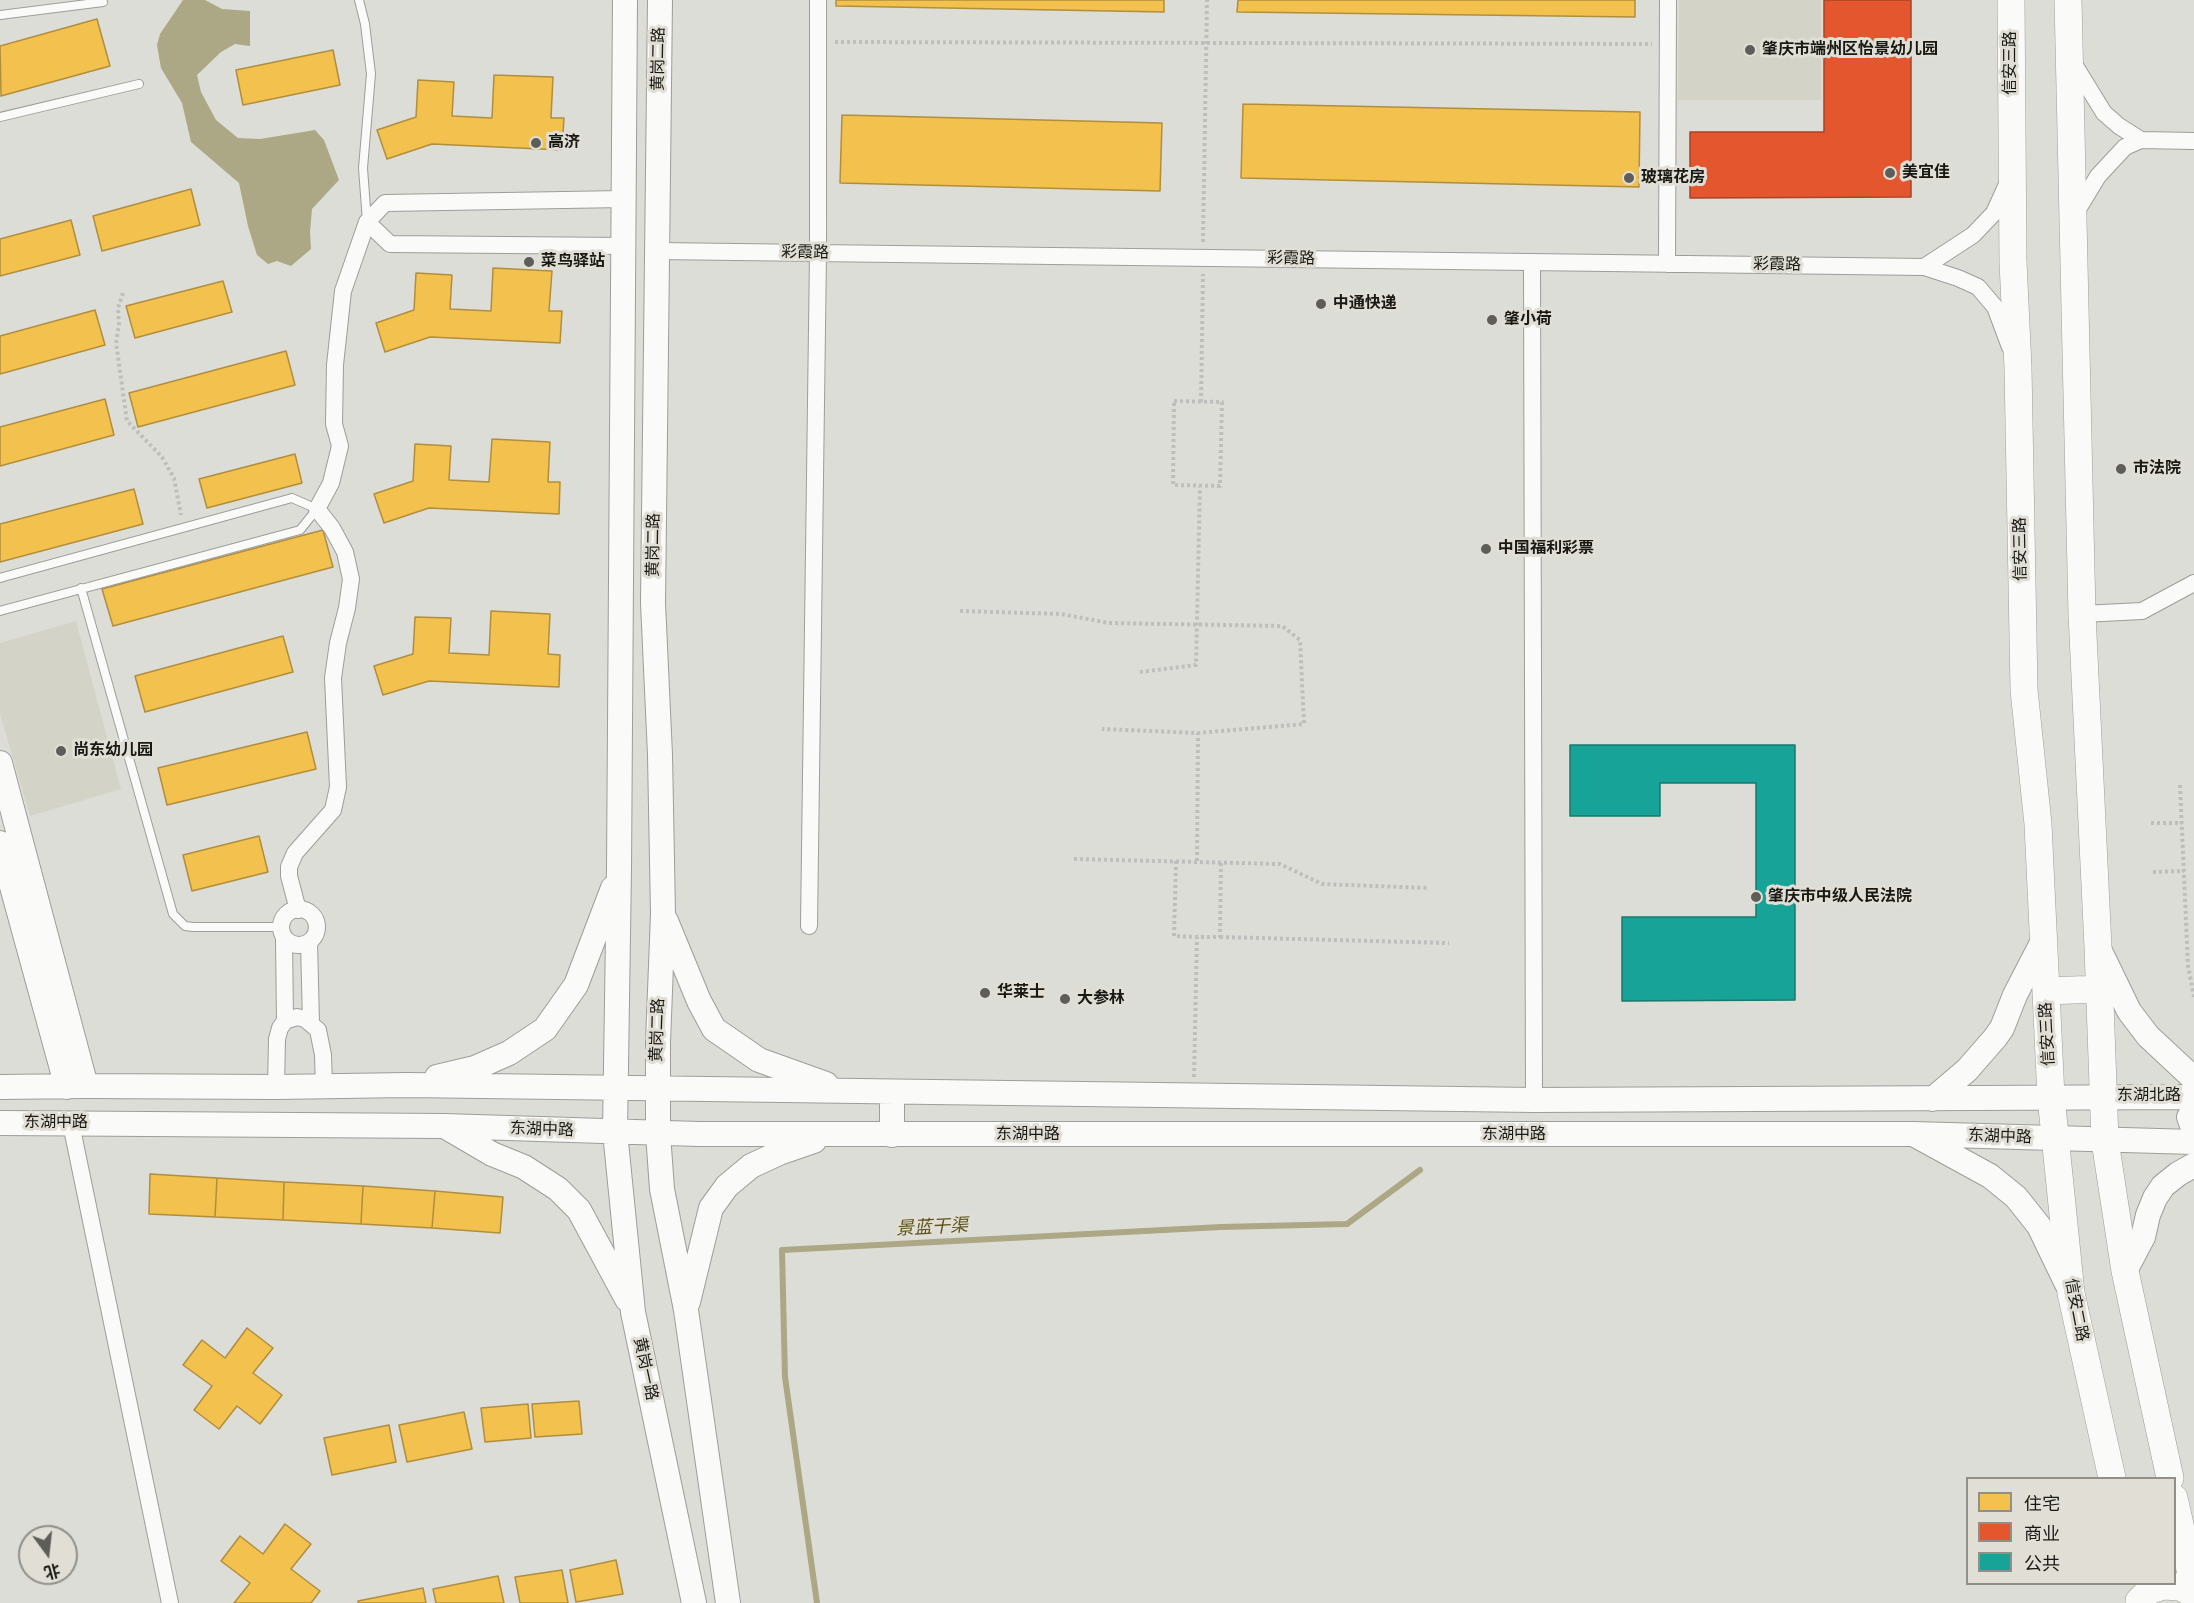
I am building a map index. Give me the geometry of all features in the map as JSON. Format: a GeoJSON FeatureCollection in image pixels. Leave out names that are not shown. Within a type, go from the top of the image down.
{"type":"FeatureCollection","features":[{"type":"Feature","properties":{"kind":"main road","name":"黄岗二路"},"geometry":{"type":"LineString","coordinates":[[615,1132],[620,869],[625,0]]}},
{"type":"Feature","properties":{"kind":"main road","name":"黄岗二路"},"geometry":{"type":"LineString","coordinates":[[658,1134],[657,1089],[663,914],[660,755],[653,603],[660,0]]}},
{"type":"Feature","properties":{"kind":"main road","name":"信安三路"},"geometry":{"type":"LineString","coordinates":[[2011,0],[2011,176],[2018,368],[2024,690],[2038,824],[2051,1097],[2056,1139]]}},
{"type":"Feature","properties":{"kind":"main road"},"geometry":{"type":"LineString","coordinates":[[2068,0],[2082,614],[2105,1141],[2125,1271],[2170,1477]]}},
{"type":"Feature","properties":{"kind":"main road"},"geometry":{"type":"LineString","coordinates":[[0,763],[77,1086]]}},
{"type":"Feature","properties":{"kind":"main road"},"geometry":{"type":"LineString","coordinates":[[0,843],[77,1086]]}},
{"type":"Feature","properties":{"kind":"main road"},"geometry":{"type":"LineString","coordinates":[[407,1085],[475,1068],[509,1053],[545,1029],[576,985],[620,869]]}},
{"type":"Feature","properties":{"kind":"main road"},"geometry":{"type":"LineString","coordinates":[[663,914],[699,1001],[714,1029],[759,1060],[848,1092]]}},
{"type":"Feature","properties":{"kind":"main road"},"geometry":{"type":"LineString","coordinates":[[1933,1099],[1967,1070],[2002,1028],[2015,995],[2044,939]]}},
{"type":"Feature","properties":{"kind":"main road"},"geometry":{"type":"LineString","coordinates":[[2098,947],[2128,1011],[2148,1036],[2194,1079]]}},
{"type":"Feature","properties":{"kind":"main road"},"geometry":{"type":"LineString","coordinates":[[2046,991],[2100,989]]}},
{"type":"Feature","properties":{"kind":"main road"},"geometry":{"type":"LineString","coordinates":[[0,1087],[276,1088],[407,1085],[1534,1100],[2051,1097]]}},
{"type":"Feature","properties":{"kind":"main road"},"geometry":{"type":"LineString","coordinates":[[370,1086],[371,1125]]}},
{"type":"Feature","properties":{"kind":"main road"},"geometry":{"type":"LineString","coordinates":[[892,1093],[892,1135]]}},
{"type":"Feature","properties":{"kind":"main road","name":"东湖北路"},"geometry":{"type":"LineString","coordinates":[[2051,1097],[2194,1097]]}},
{"type":"Feature","properties":{"kind":"main road"},"geometry":{"type":"LineString","coordinates":[[1970,1098],[1973,1136]]}},
{"type":"Feature","properties":{"kind":"main road"},"geometry":{"type":"LineString","coordinates":[[2194,1113],[2189,1117],[2194,1131]]}},
{"type":"Feature","properties":{"kind":"main road","name":"东湖中路"},"geometry":{"type":"LineString","coordinates":[[0,1123],[444,1126],[658,1134],[1912,1134],[2105,1141]]}},
{"type":"Feature","properties":{"kind":"main road"},"geometry":{"type":"LineString","coordinates":[[444,1126],[492,1154],[524,1167],[558,1189],[579,1210],[633,1312]]}},
{"type":"Feature","properties":{"kind":"main road","name":"黄岗一路"},"geometry":{"type":"LineString","coordinates":[[615,1132],[633,1312],[694,1603]]}},
{"type":"Feature","properties":{"kind":"main road"},"geometry":{"type":"LineString","coordinates":[[658,1134],[662,1189],[686,1310],[728,1603]]}},
{"type":"Feature","properties":{"kind":"main road"},"geometry":{"type":"LineString","coordinates":[[1912,1134],[1990,1176],[2016,1197],[2039,1226],[2071,1293]]}},
{"type":"Feature","properties":{"kind":"main road"},"geometry":{"type":"LineString","coordinates":[[686,1310],[711,1208],[727,1186],[751,1166],[779,1153],[834,1135]]}},
{"type":"Feature","properties":{"kind":"main road","name":"信安二路"},"geometry":{"type":"LineString","coordinates":[[2056,1139],[2071,1293],[2112,1477]]}},
{"type":"Feature","properties":{"kind":"main road"},"geometry":{"type":"LineString","coordinates":[[2105,1141],[2194,1142]]}},
{"type":"Feature","properties":{"kind":"main road"},"geometry":{"type":"LineString","coordinates":[[2125,1271],[2143,1237],[2155,1198],[2163,1186],[2194,1165]]}},
{"type":"Feature","properties":{"kind":"main road"},"geometry":{"type":"LineString","coordinates":[[2176,1503],[2194,1587]]}},
{"type":"Feature","properties":{"kind":"main road"},"geometry":{"type":"LineString","coordinates":[[2138,1596],[2164,1586],[2180,1587],[2194,1594]]}},
{"type":"Feature","properties":{"kind":"street"},"geometry":{"type":"LineString","coordinates":[[809,926],[818,253],[818,0]]}},
{"type":"Feature","properties":{"kind":"street"},"geometry":{"type":"LineString","coordinates":[[1667,264],[1668,0]]}},
{"type":"Feature","properties":{"kind":"street"},"geometry":{"type":"LineString","coordinates":[[2069,56],[2104,113],[2140,140]]}},
{"type":"Feature","properties":{"kind":"street"},"geometry":{"type":"LineString","coordinates":[[2074,217],[2107,164],[2125,147],[2140,140],[2194,141]]}},
{"type":"Feature","properties":{"kind":"street"},"geometry":{"type":"LineString","coordinates":[[1924,267],[1973,235],[1994,213],[2011,176]]}},
{"type":"Feature","properties":{"kind":"street"},"geometry":{"type":"LineString","coordinates":[[298,910],[288,876],[289,867],[295,853],[333,810],[338,787],[333,678],[351,579],[345,552],[332,528],[317,509],[331,483],[340,446],[334,424],[334,400],[335,365],[343,291],[367,222],[385,203],[624,199]]}},
{"type":"Feature","properties":{"kind":"street"},"geometry":{"type":"LineString","coordinates":[[367,222],[390,244],[623,246]]}},
{"type":"Feature","properties":{"kind":"street","name":"彩霞路"},"geometry":{"type":"LineString","coordinates":[[657,251],[1924,267],[1978,287],[1995,307],[2018,368]]}},
{"type":"Feature","properties":{"kind":"street"},"geometry":{"type":"LineString","coordinates":[[1533,262],[1534,1100]]}},
{"type":"Feature","properties":{"kind":"street"},"geometry":{"type":"LineString","coordinates":[[2082,614],[2142,611],[2194,583]]}},
{"type":"Feature","properties":{"kind":"street"},"geometry":{"type":"LineString","coordinates":[[283,933],[294,944],[309,942],[316,932],[314,920],[306,912],[298,910],[289,912],[285,916],[283,933],[285,1021]]}},
{"type":"Feature","properties":{"kind":"street"},"geometry":{"type":"LineString","coordinates":[[309,942],[311,1023]]}},
{"type":"Feature","properties":{"kind":"street"},"geometry":{"type":"LineString","coordinates":[[276,1088],[279,1028],[285,1021],[297,1017],[311,1023],[318,1030],[322,1041],[324,1087]]}},
{"type":"Feature","properties":{"kind":"street"},"geometry":{"type":"LineString","coordinates":[[71,1124],[171,1603]]}},
{"type":"Feature","properties":{"kind":"lane"},"geometry":{"type":"LineString","coordinates":[[359,0],[365,24],[371,74],[363,168],[367,222]]}},
{"type":"Feature","properties":{"kind":"lane"},"geometry":{"type":"LineString","coordinates":[[0,15],[103,2]]}},
{"type":"Feature","properties":{"kind":"lane"},"geometry":{"type":"LineString","coordinates":[[0,117],[140,84]]}},
{"type":"Feature","properties":{"kind":"lane"},"geometry":{"type":"LineString","coordinates":[[0,578],[292,498],[317,509],[300,530],[0,611]]}},
{"type":"Feature","properties":{"kind":"lane"},"geometry":{"type":"LineString","coordinates":[[81,588],[173,914],[185,926],[283,933]]}},
{"type":"Feature","properties":{"kind":"path"},"geometry":{"type":"LineString","coordinates":[[1201,402],[1207,0]]}},
{"type":"Feature","properties":{"kind":"path"},"geometry":{"type":"LineString","coordinates":[[818,42],[1668,44]]}},
{"type":"Feature","properties":{"kind":"path"},"geometry":{"type":"LineString","coordinates":[[123,293],[118,308],[119,324],[116,344],[127,421],[162,458],[174,478],[183,528]]}},
{"type":"Feature","properties":{"kind":"path"},"geometry":{"type":"LineString","coordinates":[[1174,401],[1201,402],[1222,402],[1220,486],[1173,485],[1174,401]]}},
{"type":"Feature","properties":{"kind":"path"},"geometry":{"type":"LineString","coordinates":[[1140,672],[1196,665],[1200,486]]}},
{"type":"Feature","properties":{"kind":"path"},"geometry":{"type":"LineString","coordinates":[[960,611],[1061,614],[1109,623],[1282,627],[1300,640],[1304,724],[1198,733],[1102,729]]}},
{"type":"Feature","properties":{"kind":"path"},"geometry":{"type":"LineString","coordinates":[[1197,861],[1198,733]]}},
{"type":"Feature","properties":{"kind":"path"},"geometry":{"type":"LineString","coordinates":[[2180,785],[2188,966],[2194,997]]}},
{"type":"Feature","properties":{"kind":"path"},"geometry":{"type":"LineString","coordinates":[[2151,823],[2182,823]]}},
{"type":"Feature","properties":{"kind":"path"},"geometry":{"type":"LineString","coordinates":[[1074,860],[1221,861],[1280,864],[1322,884],[1428,888]]}},
{"type":"Feature","properties":{"kind":"path"},"geometry":{"type":"LineString","coordinates":[[1176,861],[1174,936],[1449,943]]}},
{"type":"Feature","properties":{"kind":"path"},"geometry":{"type":"LineString","coordinates":[[1220,937],[1221,861]]}},
{"type":"Feature","properties":{"kind":"path"},"geometry":{"type":"LineString","coordinates":[[2153,872],[2184,871]]}},
{"type":"Feature","properties":{"kind":"path"},"geometry":{"type":"LineString","coordinates":[[1193,1096],[1197,937]]}},
{"type":"Feature","properties":{"kind":"path"},"geometry":{"type":"LineString","coordinates":[[2188,966],[2194,966]]}},
{"type":"Feature","properties":{"kind":"shaded area"},"geometry":{"type":"Polygon","coordinates":[[[183,0],[205,0],[222,9],[250,11],[250,46],[235,44],[221,52],[197,75],[201,92],[216,120],[238,138],[260,139],[315,130],[324,140],[339,180],[312,209],[311,249],[291,266],[277,261],[268,264],[257,255],[239,183],[191,142],[182,103],[161,68],[157,45],[160,34],[183,0]]]}},
{"type":"Feature","properties":{"kind":"shaded area","name":"肇庆市端州区怡景幼儿园"},"geometry":{"type":"Polygon","coordinates":[[[1679,0],[1821,0],[1821,100],[1678,100],[1679,0]]]}},
{"type":"Feature","properties":{"kind":"shaded area","name":"尚东幼儿园"},"geometry":{"type":"Polygon","coordinates":[[[76,621],[121,789],[30,816],[0,714],[0,643],[76,621]]]}},
{"type":"Feature","properties":{"kind":"building: 住宅"},"geometry":{"type":"Polygon","coordinates":[[[836,0],[1164,0],[1164,12],[836,6],[836,0]]]}},
{"type":"Feature","properties":{"kind":"building: 住宅"},"geometry":{"type":"Polygon","coordinates":[[[1238,0],[1635,0],[1635,17],[1237,12],[1238,0]]]}},
{"type":"Feature","properties":{"kind":"building: 住宅"},"geometry":{"type":"Polygon","coordinates":[[[97,19],[110,66],[1,96],[0,46],[97,19]]]}},
{"type":"Feature","properties":{"kind":"building: 住宅"},"geometry":{"type":"Polygon","coordinates":[[[333,50],[340,85],[243,105],[236,70],[333,50]]]}},
{"type":"Feature","properties":{"kind":"building: 住宅"},"geometry":{"type":"Polygon","coordinates":[[[494,75],[553,77],[551,118],[564,118],[562,150],[432,144],[387,159],[377,130],[416,117],[418,80],[454,82],[452,116],[492,118],[494,75]]]}},
{"type":"Feature","properties":{"kind":"building: 住宅"},"geometry":{"type":"Polygon","coordinates":[[[1243,104],[1640,112],[1639,187],[1241,178],[1243,104]]]}},
{"type":"Feature","properties":{"kind":"building: 住宅"},"geometry":{"type":"Polygon","coordinates":[[[842,115],[1162,123],[1160,191],[840,183],[842,115]]]}},
{"type":"Feature","properties":{"kind":"building: 住宅"},"geometry":{"type":"Polygon","coordinates":[[[191,189],[200,225],[102,251],[93,216],[191,189]]]}},
{"type":"Feature","properties":{"kind":"building: 住宅"},"geometry":{"type":"Polygon","coordinates":[[[71,220],[80,255],[0,276],[0,239],[71,220]]]}},
{"type":"Feature","properties":{"kind":"building: 住宅"},"geometry":{"type":"Polygon","coordinates":[[[493,268],[552,271],[549,311],[562,311],[560,343],[430,337],[385,352],[376,323],[414,310],[416,273],[452,275],[450,309],[491,311],[493,268]]]}},
{"type":"Feature","properties":{"kind":"building: 住宅"},"geometry":{"type":"Polygon","coordinates":[[[223,281],[232,312],[135,338],[126,306],[223,281]]]}},
{"type":"Feature","properties":{"kind":"building: 住宅"},"geometry":{"type":"Polygon","coordinates":[[[95,310],[105,345],[0,374],[0,336],[95,310]]]}},
{"type":"Feature","properties":{"kind":"building: 住宅"},"geometry":{"type":"Polygon","coordinates":[[[286,351],[295,385],[138,427],[129,393],[286,351]]]}},
{"type":"Feature","properties":{"kind":"building: 住宅"},"geometry":{"type":"Polygon","coordinates":[[[105,399],[114,435],[0,466],[0,427],[105,399]]]}},
{"type":"Feature","properties":{"kind":"building: 住宅"},"geometry":{"type":"Polygon","coordinates":[[[492,439],[550,442],[548,482],[560,482],[559,514],[429,508],[384,523],[374,494],[413,481],[415,444],[451,446],[449,480],[489,482],[492,439]]]}},
{"type":"Feature","properties":{"kind":"building: 住宅"},"geometry":{"type":"Polygon","coordinates":[[[295,454],[302,483],[207,508],[199,479],[295,454]]]}},
{"type":"Feature","properties":{"kind":"building: 住宅"},"geometry":{"type":"Polygon","coordinates":[[[134,489],[143,524],[0,562],[0,524],[134,489]]]}},
{"type":"Feature","properties":{"kind":"building: 住宅"},"geometry":{"type":"Polygon","coordinates":[[[323,530],[333,567],[113,626],[102,589],[323,530]]]}},
{"type":"Feature","properties":{"kind":"building: 住宅"},"geometry":{"type":"Polygon","coordinates":[[[491,611],[550,614],[548,654],[560,655],[559,687],[429,681],[383,695],[374,666],[413,654],[415,617],[451,618],[449,653],[489,655],[491,611]]]}},
{"type":"Feature","properties":{"kind":"building: 住宅"},"geometry":{"type":"Polygon","coordinates":[[[283,636],[293,672],[145,712],[135,676],[283,636]]]}},
{"type":"Feature","properties":{"kind":"building: 住宅"},"geometry":{"type":"Polygon","coordinates":[[[307,732],[316,769],[167,805],[158,768],[307,732]]]}},
{"type":"Feature","properties":{"kind":"building: 住宅"},"geometry":{"type":"Polygon","coordinates":[[[259,836],[268,872],[192,891],[183,855],[259,836]]]}},
{"type":"Feature","properties":{"kind":"building: 住宅"},"geometry":{"type":"Polygon","coordinates":[[[150,1174],[217,1178],[215,1217],[149,1214],[150,1174]]]}},
{"type":"Feature","properties":{"kind":"building: 住宅"},"geometry":{"type":"Polygon","coordinates":[[[217,1178],[284,1182],[283,1220],[215,1217],[217,1178]]]}},
{"type":"Feature","properties":{"kind":"building: 住宅"},"geometry":{"type":"Polygon","coordinates":[[[284,1182],[363,1186],[361,1224],[283,1220],[284,1182]]]}},
{"type":"Feature","properties":{"kind":"building: 住宅"},"geometry":{"type":"Polygon","coordinates":[[[363,1186],[435,1191],[432,1228],[361,1224],[363,1186]]]}},
{"type":"Feature","properties":{"kind":"building: 住宅"},"geometry":{"type":"Polygon","coordinates":[[[435,1191],[503,1197],[500,1233],[432,1228],[435,1191]]]}},
{"type":"Feature","properties":{"kind":"building: 住宅"},"geometry":{"type":"Polygon","coordinates":[[[247,1328],[273,1348],[253,1373],[282,1395],[260,1424],[237,1406],[219,1429],[194,1410],[212,1386],[183,1365],[202,1340],[225,1358],[247,1328]]]}},
{"type":"Feature","properties":{"kind":"building: 住宅"},"geometry":{"type":"Polygon","coordinates":[[[579,1401],[582,1434],[535,1437],[532,1404],[579,1401]]]}},
{"type":"Feature","properties":{"kind":"building: 住宅"},"geometry":{"type":"Polygon","coordinates":[[[528,1404],[531,1438],[485,1442],[481,1408],[528,1404]]]}},
{"type":"Feature","properties":{"kind":"building: 住宅"},"geometry":{"type":"Polygon","coordinates":[[[464,1412],[472,1449],[407,1462],[399,1425],[464,1412]]]}},
{"type":"Feature","properties":{"kind":"building: 住宅"},"geometry":{"type":"Polygon","coordinates":[[[389,1425],[396,1462],[332,1475],[324,1438],[389,1425]]]}},
{"type":"Feature","properties":{"kind":"building: 住宅"},"geometry":{"type":"Polygon","coordinates":[[[285,1524],[311,1544],[291,1569],[320,1591],[311,1603],[234,1603],[250,1583],[221,1561],[240,1536],[263,1554],[285,1524]]]}},
{"type":"Feature","properties":{"kind":"building: 住宅"},"geometry":{"type":"Polygon","coordinates":[[[616,1560],[623,1594],[576,1602],[570,1570],[616,1560]]]}},
{"type":"Feature","properties":{"kind":"building: 住宅"},"geometry":{"type":"Polygon","coordinates":[[[562,1570],[568,1603],[520,1603],[515,1577],[562,1570]]]}},
{"type":"Feature","properties":{"kind":"building: 住宅"},"geometry":{"type":"Polygon","coordinates":[[[498,1576],[504,1603],[436,1603],[433,1589],[498,1576]]]}},
{"type":"Feature","properties":{"kind":"building: 住宅"},"geometry":{"type":"Polygon","coordinates":[[[423,1588],[426,1603],[358,1603],[358,1601],[423,1588]]]}},
{"type":"Feature","properties":{"kind":"building: 商业"},"geometry":{"type":"Polygon","coordinates":[[[1824,0],[1911,0],[1911,197],[1690,198],[1690,132],[1824,132],[1824,0]]]}},
{"type":"Feature","properties":{"kind":"building: 公共"},"geometry":{"type":"Polygon","coordinates":[[[1570,745],[1795,745],[1795,1000],[1622,1001],[1622,917],[1756,917],[1756,783],[1660,783],[1660,816],[1570,816],[1570,745]]]}},
{"type":"Feature","properties":{"kind":"waterway","name":"景蓝干渠"},"geometry":{"type":"LineString","coordinates":[[817,1603],[785,1377],[782,1250],[1221,1227],[1347,1224],[1420,1170]]}},
{"type":"Feature","properties":{"kind":"place","name":"肇庆市端州区怡景幼儿园"},"geometry":{"type":"Point","coordinates":[1750,50]}},
{"type":"Feature","properties":{"kind":"place","name":"高济"},"geometry":{"type":"Point","coordinates":[536,143]}},
{"type":"Feature","properties":{"kind":"place","name":"美宜佳"},"geometry":{"type":"Point","coordinates":[1890,173]}},
{"type":"Feature","properties":{"kind":"place","name":"玻璃花房"},"geometry":{"type":"Point","coordinates":[1629,178]}},
{"type":"Feature","properties":{"kind":"place","name":"菜鸟驿站"},"geometry":{"type":"Point","coordinates":[529,262]}},
{"type":"Feature","properties":{"kind":"place","name":"中通快递"},"geometry":{"type":"Point","coordinates":[1321,304]}},
{"type":"Feature","properties":{"kind":"place","name":"肇小荷"},"geometry":{"type":"Point","coordinates":[1492,320]}},
{"type":"Feature","properties":{"kind":"place","name":"市法院"},"geometry":{"type":"Point","coordinates":[2121,469]}},
{"type":"Feature","properties":{"kind":"place","name":"中国福利彩票"},"geometry":{"type":"Point","coordinates":[1486,549]}},
{"type":"Feature","properties":{"kind":"place","name":"尚东幼儿园"},"geometry":{"type":"Point","coordinates":[61,751]}},
{"type":"Feature","properties":{"kind":"place","name":"肇庆市中级人民法院"},"geometry":{"type":"Point","coordinates":[1756,897]}},
{"type":"Feature","properties":{"kind":"place","name":"华莱士"},"geometry":{"type":"Point","coordinates":[985,993]}},
{"type":"Feature","properties":{"kind":"place","name":"大参林"},"geometry":{"type":"Point","coordinates":[1065,999]}}]}
